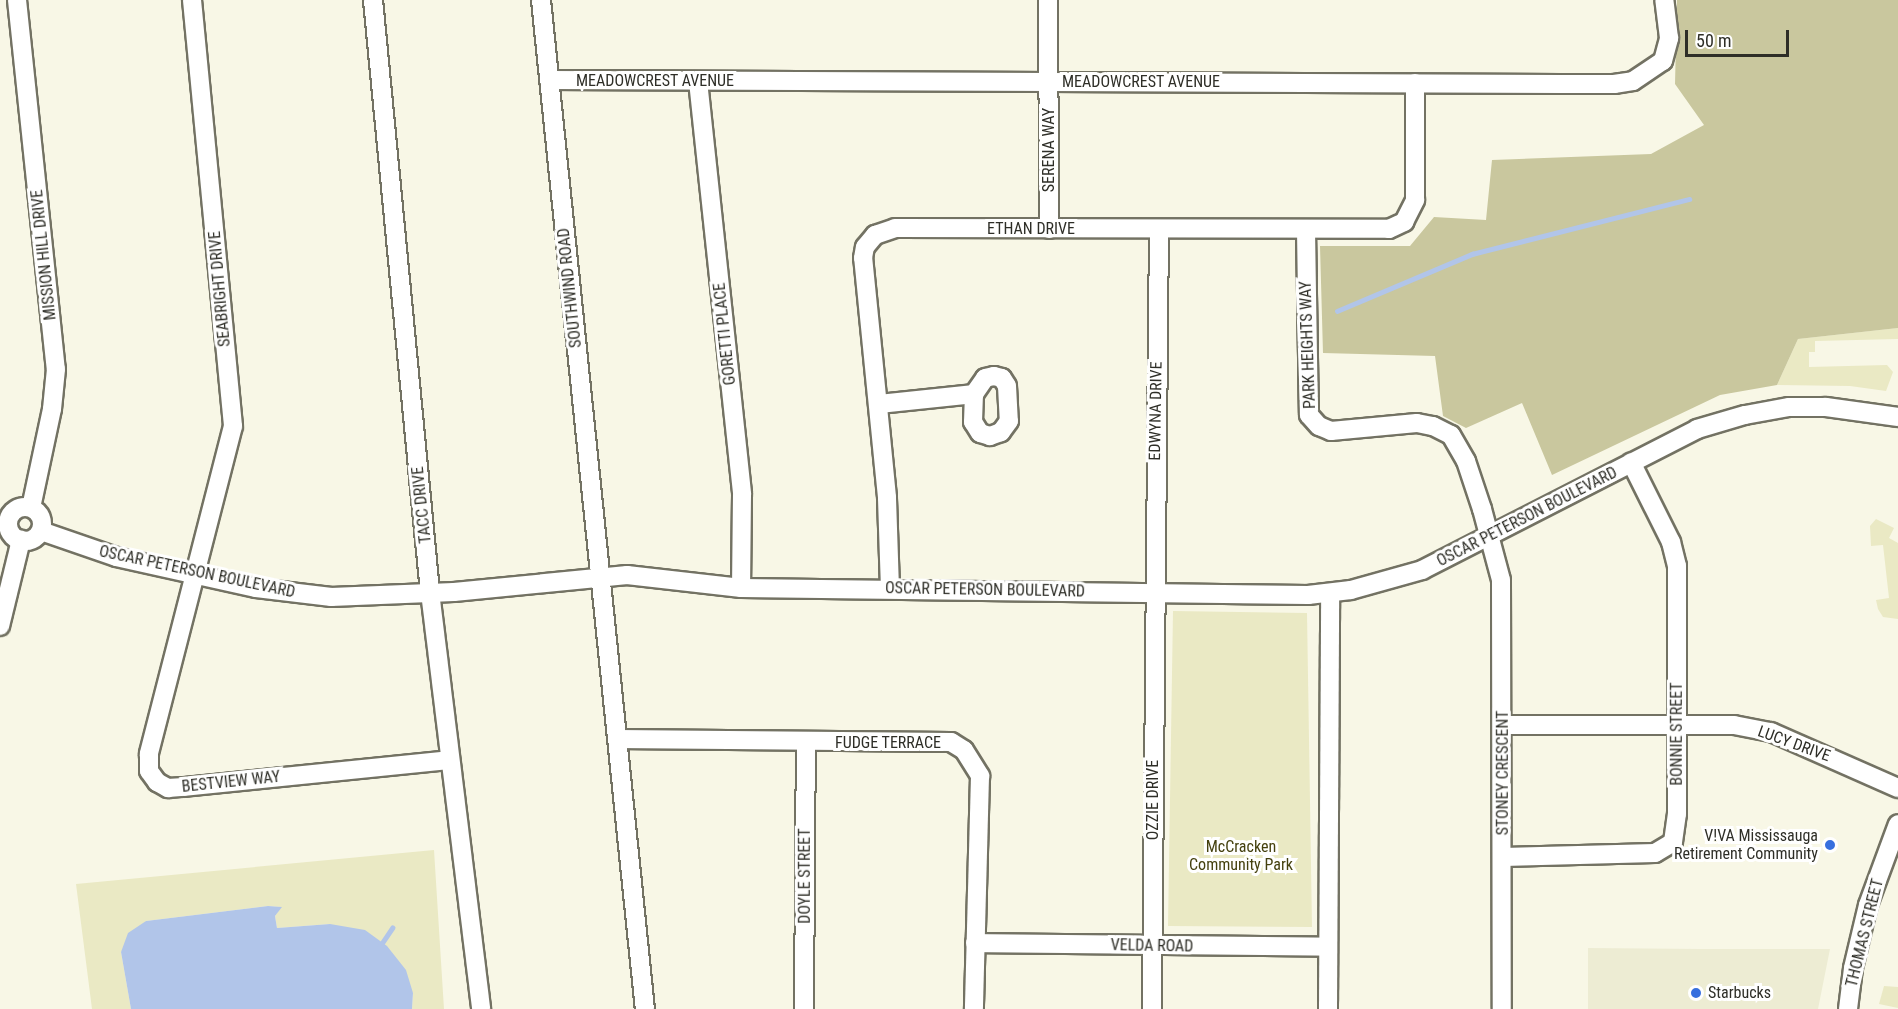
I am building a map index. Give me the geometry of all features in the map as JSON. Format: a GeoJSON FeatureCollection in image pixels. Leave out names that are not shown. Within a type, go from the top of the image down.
{"type":"FeatureCollection","features":[{"type":"Feature","properties":{"kind":"street","name":"MISSION HILL DRIVE"},"geometry":{"type":"LineString","coordinates":[[17,0],[56,369],[56,388],[31,508]]}},
{"type":"Feature","properties":{"kind":"street","name":"SEABRIGHT DRIVE"},"geometry":{"type":"LineString","coordinates":[[192,0],[233,426],[194,574]]}},
{"type":"Feature","properties":{"kind":"street","name":"TACC DRIVE"},"geometry":{"type":"LineString","coordinates":[[373,0],[430,592],[481,1009]]}},
{"type":"Feature","properties":{"kind":"street","name":"SOUTHWIND ROAD"},"geometry":{"type":"LineString","coordinates":[[541,0],[601,576]]}},
{"type":"Feature","properties":{"kind":"street","name":"SERENA WAY"},"geometry":{"type":"LineString","coordinates":[[1048,0],[1049,229]]}},
{"type":"Feature","properties":{"kind":"street","name":"MEADOWCREST AVENUE"},"geometry":{"type":"LineString","coordinates":[[549,80],[1614,84],[1634,81],[1658,67],[1666,54],[1669,38],[1664,0]]}},
{"type":"Feature","properties":{"kind":"street","name":"GORETTI PLACE"},"geometry":{"type":"LineString","coordinates":[[698,81],[742,495],[741,588]]}},
{"type":"Feature","properties":{"kind":"street","name":"ETHAN DRIVE"},"geometry":{"type":"LineString","coordinates":[[890,590],[879,404],[863,258],[869,241],[882,231],[895,228],[1389,229],[1409,216],[1414,200],[1415,83]]}},
{"type":"Feature","properties":{"kind":"street","name":"EDWYNA DRIVE"},"geometry":{"type":"LineString","coordinates":[[1154,592],[1159,230]]}},
{"type":"Feature","properties":{"kind":"street","name":"PARK HEIGHTS WAY"},"geometry":{"type":"LineString","coordinates":[[1306,230],[1309,414],[1319,426],[1331,431],[1406,424],[1443,429],[1460,447],[1490,538]]}},
{"type":"Feature","properties":{"kind":"street"},"geometry":{"type":"LineString","coordinates":[[879,404],[974,394]]}},
{"type":"Feature","properties":{"kind":"street","name":"OSCAR PETERSON BOULEVARD"},"geometry":{"type":"LineString","coordinates":[[40,531],[116,557],[278,591],[331,597],[430,592],[601,576],[641,576],[741,588],[1330,593],[1422,570],[1490,538],[1697,429],[1765,410],[1826,407],[1898,417]]}},
{"type":"Feature","properties":{"kind":"street","name":"BONNIE STREET"},"geometry":{"type":"LineString","coordinates":[[1503,857],[1655,853],[1665,849],[1673,842],[1676,828],[1677,566],[1671,542],[1631,462]]}},
{"type":"Feature","properties":{"kind":"street"},"geometry":{"type":"LineString","coordinates":[[18,508],[31,508],[40,515],[40,531],[33,539],[21,540],[11,534],[5,515],[18,508]]}},
{"type":"Feature","properties":{"kind":"street","name":"STONEY CRESCENT"},"geometry":{"type":"LineString","coordinates":[[1490,538],[1503,599],[1502,1009]]}},
{"type":"Feature","properties":{"kind":"street"},"geometry":{"type":"LineString","coordinates":[[0,626],[21,540]]}},
{"type":"Feature","properties":{"kind":"street","name":"BESTVIEW WAY"},"geometry":{"type":"LineString","coordinates":[[194,574],[149,754],[149,771],[157,782],[168,788],[184,788],[450,760]]}},
{"type":"Feature","properties":{"kind":"street"},"geometry":{"type":"LineString","coordinates":[[601,576],[645,1009]]}},
{"type":"Feature","properties":{"kind":"street","name":"OZZIE DRIVE"},"geometry":{"type":"LineString","coordinates":[[1152,1009],[1155,947],[1154,592]]}},
{"type":"Feature","properties":{"kind":"street"},"geometry":{"type":"LineString","coordinates":[[1328,1009],[1330,593]]}},
{"type":"Feature","properties":{"kind":"street","name":"LUCY DRIVE"},"geometry":{"type":"LineString","coordinates":[[1503,725],[1734,725],[1771,732],[1898,788]]}},
{"type":"Feature","properties":{"kind":"street","name":"FUDGE TERRACE"},"geometry":{"type":"LineString","coordinates":[[616,739],[806,743],[951,742],[973,759],[980,776],[974,1009]]}},
{"type":"Feature","properties":{"kind":"street","name":"DOYLE STREET"},"geometry":{"type":"LineString","coordinates":[[804,1009],[806,743]]}},
{"type":"Feature","properties":{"kind":"street","name":"THOMAS STREET"},"geometry":{"type":"LineString","coordinates":[[1848,1009],[1853,968],[1868,905],[1898,825]]}},
{"type":"Feature","properties":{"kind":"street","name":"VELDA ROAD"},"geometry":{"type":"LineString","coordinates":[[975,943],[1155,947],[1328,947]]}},
{"type":"Feature","properties":{"kind":"shaded area"},"geometry":{"type":"Polygon","coordinates":[[[1677,0],[1898,0],[1898,328],[1798,339],[1777,385],[1720,395],[1552,475],[1522,403],[1466,428],[1443,416],[1435,356],[1323,353],[1320,246],[1410,246],[1434,217],[1486,220],[1492,160],[1651,154],[1704,125],[1675,84],[1677,0]]]}},
{"type":"Feature","properties":{"kind":"shaded area"},"geometry":{"type":"Polygon","coordinates":[[[1588,948],[1830,949],[1818,1009],[1588,1009],[1588,948]]]}},
{"type":"Feature","properties":{"kind":"green space"},"geometry":{"type":"Polygon","coordinates":[[[1898,328],[1898,339],[1815,341],[1815,352],[1809,352],[1809,367],[1887,365],[1893,372],[1886,391],[1850,386],[1777,385],[1798,339],[1898,328]]]}},
{"type":"Feature","properties":{"kind":"green space"},"geometry":{"type":"Polygon","coordinates":[[[1876,519],[1894,528],[1889,538],[1898,543],[1898,619],[1883,617],[1876,600],[1889,598],[1883,545],[1871,546],[1870,526],[1876,519]]]}},
{"type":"Feature","properties":{"kind":"green space","name":"McCracken Community Park"},"geometry":{"type":"Polygon","coordinates":[[[1173,611],[1307,613],[1312,927],[1168,926],[1173,611]]]}},
{"type":"Feature","properties":{"kind":"green space"},"geometry":{"type":"Polygon","coordinates":[[[434,850],[444,1009],[412,1009],[413,993],[330,924],[277,928],[275,916],[281,907],[268,906],[146,921],[121,952],[131,1009],[92,1009],[76,884],[434,850]]]}},
{"type":"Feature","properties":{"kind":"green space"},"geometry":{"type":"Polygon","coordinates":[[[1884,986],[1898,987],[1898,1008],[1879,1004],[1884,986]]]}},
{"type":"Feature","properties":{"kind":"water"},"geometry":{"type":"Polygon","coordinates":[[[268,906],[282,907],[275,916],[277,928],[330,924],[365,930],[387,946],[406,970],[413,993],[412,1009],[131,1009],[121,952],[128,933],[146,921],[268,906]]]}},
{"type":"Feature","properties":{"kind":"waterway"},"geometry":{"type":"LineString","coordinates":[[1337,311],[1472,254],[1689,199]]}},
{"type":"Feature","properties":{"kind":"waterway"},"geometry":{"type":"LineString","coordinates":[[380,946],[392,928]]}},
{"type":"Feature","properties":{"kind":"place","name":"V!VA Mississauga Retirement Community"},"geometry":{"type":"Point","coordinates":[1830,845]}},
{"type":"Feature","properties":{"kind":"place","name":"Starbucks"},"geometry":{"type":"Point","coordinates":[1696,993]}}]}
